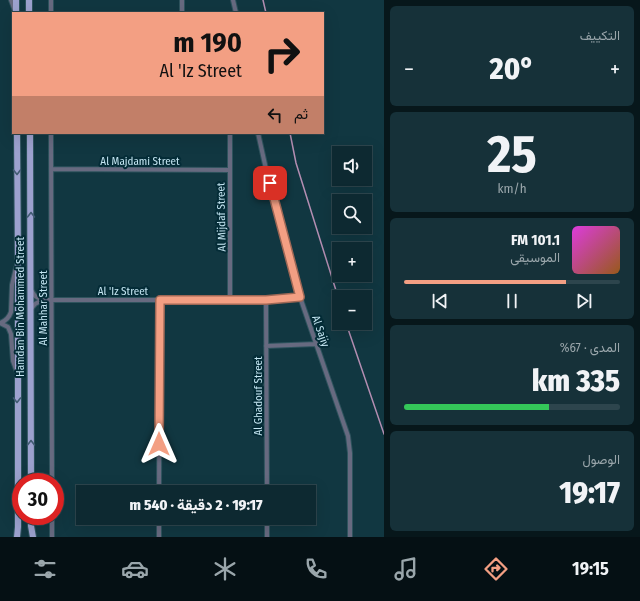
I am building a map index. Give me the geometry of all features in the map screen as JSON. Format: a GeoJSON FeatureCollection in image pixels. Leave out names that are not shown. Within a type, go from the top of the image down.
{"type":"FeatureCollection","features":[{"type":"Feature","properties":{"kind":"main road"},"geometry":{"type":"LineString","coordinates":[[15,12],[16,0]]}},
{"type":"Feature","properties":{"kind":"main road"},"geometry":{"type":"LineString","coordinates":[[29,0],[30,12]]}},
{"type":"Feature","properties":{"kind":"main road","name":"Hamdan Bin Mohammed Street"},"geometry":{"type":"LineString","coordinates":[[17,134],[17,537]]}},
{"type":"Feature","properties":{"kind":"main road","name":"Hamdan Bin Mohammed Street"},"geometry":{"type":"LineString","coordinates":[[30,134],[31,473]]}},
{"type":"Feature","properties":{"kind":"main road"},"geometry":{"type":"LineString","coordinates":[[31,525],[33,537]]}},
{"type":"Feature","properties":{"kind":"street"},"geometry":{"type":"LineString","coordinates":[[12,0],[15,12]]}},
{"type":"Feature","properties":{"kind":"street"},"geometry":{"type":"LineString","coordinates":[[51,0],[51,12]]}},
{"type":"Feature","properties":{"kind":"street"},"geometry":{"type":"LineString","coordinates":[[182,0],[182,12]]}},
{"type":"Feature","properties":{"kind":"street"},"geometry":{"type":"LineString","coordinates":[[234,0],[236,12]]}},
{"type":"Feature","properties":{"kind":"street","name":"Al Mahhar Street"},"geometry":{"type":"LineString","coordinates":[[51,134],[52,473]]}},
{"type":"Feature","properties":{"kind":"street","name":"Al Mijdaf Street"},"geometry":{"type":"LineString","coordinates":[[230,134],[230,300]]}},
{"type":"Feature","properties":{"kind":"street","name":"Al Sajiy"},"geometry":{"type":"LineString","coordinates":[[258,134],[300,297],[343,421],[349,445],[350,537]]}},
{"type":"Feature","properties":{"kind":"street","name":"Al Majdami Street"},"geometry":{"type":"LineString","coordinates":[[52,169],[229,170]]}},
{"type":"Feature","properties":{"kind":"street"},"geometry":{"type":"LineString","coordinates":[[0,323],[10,316],[12,285],[18,264]]}},
{"type":"Feature","properties":{"kind":"street"},"geometry":{"type":"LineString","coordinates":[[31,290],[35,296],[42,300]]}},
{"type":"Feature","properties":{"kind":"street","name":"Al 'Iz Street"},"geometry":{"type":"LineString","coordinates":[[42,300],[266,300],[300,297]]}},
{"type":"Feature","properties":{"kind":"street"},"geometry":{"type":"LineString","coordinates":[[30,310],[35,304],[42,300]]}},
{"type":"Feature","properties":{"kind":"street"},"geometry":{"type":"LineString","coordinates":[[159,485],[160,300]]}},
{"type":"Feature","properties":{"kind":"street","name":"Al Ghadouf Street"},"geometry":{"type":"LineString","coordinates":[[266,300],[267,485]]}},
{"type":"Feature","properties":{"kind":"street"},"geometry":{"type":"LineString","coordinates":[[0,323],[8,327],[11,334],[13,361],[17,374]]}},
{"type":"Feature","properties":{"kind":"street"},"geometry":{"type":"LineString","coordinates":[[266,346],[316,344]]}},
{"type":"Feature","properties":{"kind":"street"},"geometry":{"type":"LineString","coordinates":[[52,525],[52,537]]}},
{"type":"Feature","properties":{"kind":"street"},"geometry":{"type":"LineString","coordinates":[[159,525],[159,537]]}},
{"type":"Feature","properties":{"kind":"street"},"geometry":{"type":"LineString","coordinates":[[267,525],[267,537]]}},
{"type":"Feature","properties":{"kind":"waterway"},"geometry":{"type":"LineString","coordinates":[[263,0],[266,12]]}},
{"type":"Feature","properties":{"kind":"waterway"},"geometry":{"type":"LineString","coordinates":[[290,134],[296,163],[336,290]]}},
{"type":"Feature","properties":{"kind":"waterway"},"geometry":{"type":"LineString","coordinates":[[348,330],[384,434]]}},
{"type":"Feature","properties":{"kind":"route"},"geometry":{"type":"LineString","coordinates":[[159,444],[160,300],[266,300],[300,297],[270,183]]}}]}
